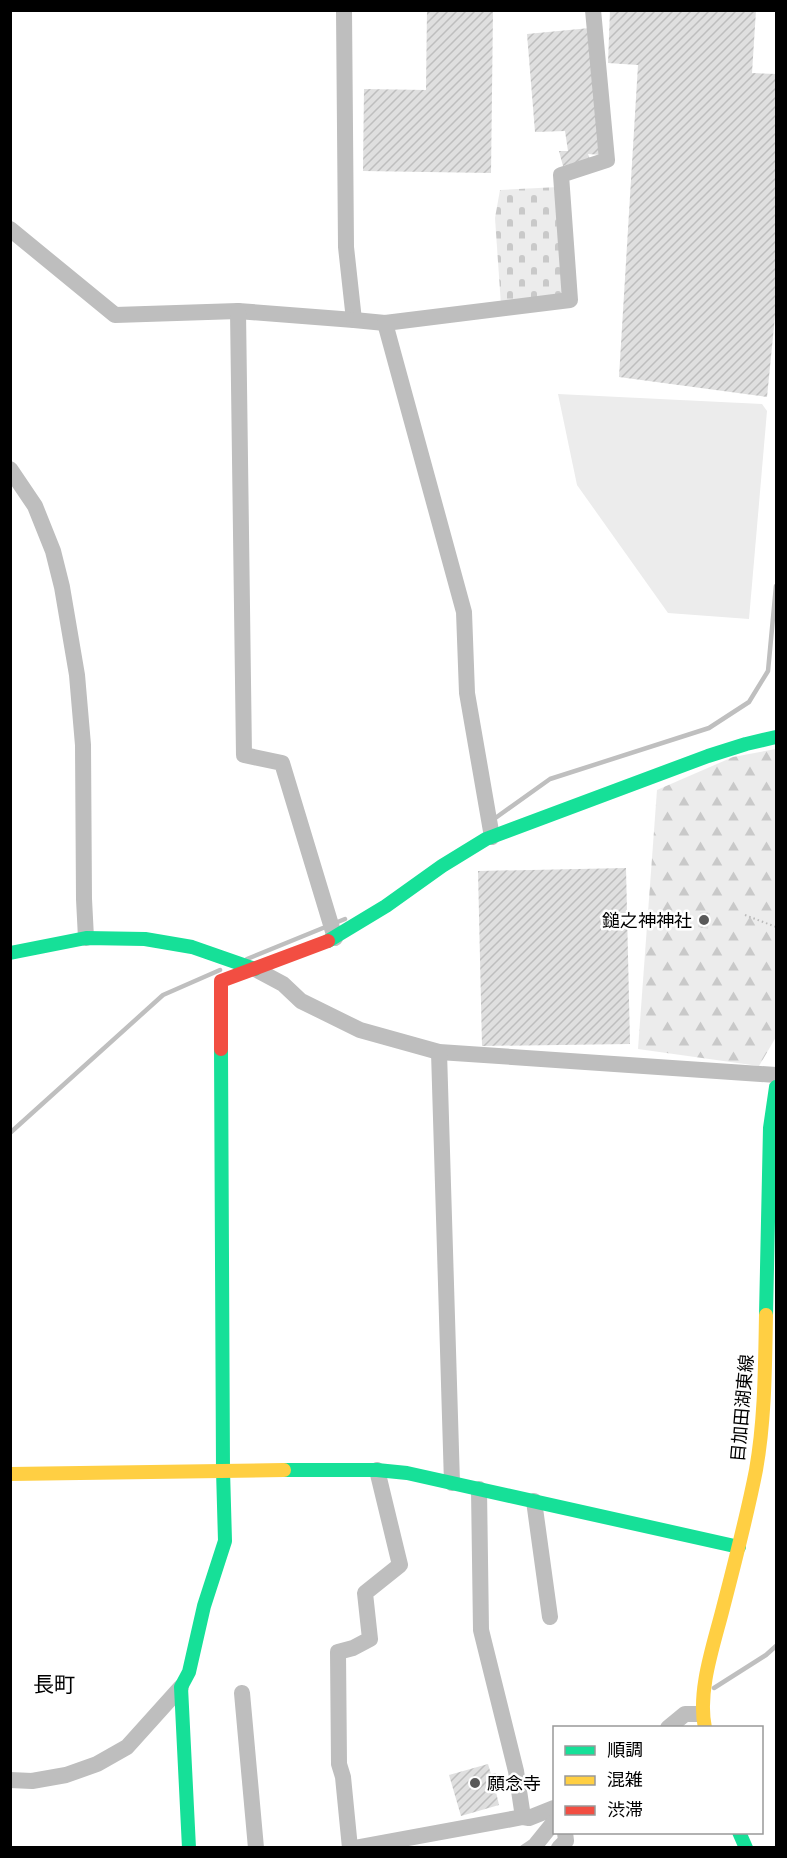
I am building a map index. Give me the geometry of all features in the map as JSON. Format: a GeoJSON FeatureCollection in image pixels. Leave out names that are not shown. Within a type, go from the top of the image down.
{"type":"FeatureCollection","features":[{"type":"Feature","properties":{"kind":"street"},"geometry":{"type":"LineString","coordinates":[[344,10],[346,247],[354,320]]}},
{"type":"Feature","properties":{"kind":"street"},"geometry":{"type":"LineString","coordinates":[[10,229],[116,315],[238,311],[385,323],[570,300],[561,175],[607,160],[593,10]]}},
{"type":"Feature","properties":{"kind":"street"},"geometry":{"type":"LineString","coordinates":[[238,311],[244,755],[282,763],[332,930]]}},
{"type":"Feature","properties":{"kind":"street"},"geometry":{"type":"LineString","coordinates":[[385,323],[464,612],[467,693],[492,837]]}},
{"type":"Feature","properties":{"kind":"street"},"geometry":{"type":"LineString","coordinates":[[10,469],[34,506],[53,551],[62,587],[77,675],[83,745],[86,938]]}},
{"type":"Feature","properties":{"kind":"street"},"geometry":{"type":"LineString","coordinates":[[10,1780],[32,1780],[66,1775],[97,1764],[127,1747],[181,1687],[189,1672],[204,1606],[225,1542],[221,981],[255,969],[386,906],[442,866],[492,837],[708,756],[777,737]]}},
{"type":"Feature","properties":{"kind":"street"},"geometry":{"type":"LineString","coordinates":[[10,953],[86,938],[146,939],[192,947],[255,969],[283,984],[301,1001],[360,1030],[439,1052],[777,1075]]}},
{"type":"Feature","properties":{"kind":"street"},"geometry":{"type":"LineString","coordinates":[[439,1052],[452,1483]]}},
{"type":"Feature","properties":{"kind":"street","name":"目加田湖東線"},"geometry":{"type":"LineString","coordinates":[[704,1721],[708,1668],[739,1547],[756,1468],[764,1406],[770,1128],[777,1087]]}},
{"type":"Feature","properties":{"kind":"street"},"geometry":{"type":"LineString","coordinates":[[10,1474],[223,1470],[377,1470],[407,1473],[739,1547]]}},
{"type":"Feature","properties":{"kind":"street"},"geometry":{"type":"LineString","coordinates":[[350,1848],[343,1777],[339,1764],[338,1652],[370,1640],[365,1593],[400,1565],[377,1470]]}},
{"type":"Feature","properties":{"kind":"street"},"geometry":{"type":"LineString","coordinates":[[478,1489],[481,1630],[526,1817]]}},
{"type":"Feature","properties":{"kind":"street"},"geometry":{"type":"LineString","coordinates":[[534,1501],[550,1617]]}},
{"type":"Feature","properties":{"kind":"street"},"geometry":{"type":"LineString","coordinates":[[181,1687],[189,1848]]}},
{"type":"Feature","properties":{"kind":"street"},"geometry":{"type":"LineString","coordinates":[[242,1693],[256,1848]]}},
{"type":"Feature","properties":{"kind":"street"},"geometry":{"type":"LineString","coordinates":[[670,1726],[685,1714],[704,1721]]}},
{"type":"Feature","properties":{"kind":"street"},"geometry":{"type":"LineString","coordinates":[[354,1848],[526,1817],[553,1810]]}},
{"type":"Feature","properties":{"kind":"street"},"geometry":{"type":"LineString","coordinates":[[526,1817],[553,1817]]}},
{"type":"Feature","properties":{"kind":"street"},"geometry":{"type":"LineString","coordinates":[[532,1848],[553,1824]]}},
{"type":"Feature","properties":{"kind":"street"},"geometry":{"type":"LineString","coordinates":[[559,1848],[566,1841],[566,1834]]}},
{"type":"Feature","properties":{"kind":"street"},"geometry":{"type":"LineString","coordinates":[[739,1834],[746,1848]]}},
{"type":"Feature","properties":{"kind":"path"},"geometry":{"type":"LineString","coordinates":[[745,915],[777,927]]}},
{"type":"Feature","properties":{"kind":"green space"},"geometry":{"type":"Polygon","coordinates":[[[559,187],[568,299],[501,305],[495,218],[500,190],[559,187]]]}},
{"type":"Feature","properties":{"kind":"green space"},"geometry":{"type":"Polygon","coordinates":[[[558,394],[762,404],[767,411],[749,619],[668,613],[577,485],[558,394]]]}},
{"type":"Feature","properties":{"kind":"green space"},"geometry":{"type":"Polygon","coordinates":[[[776,749],[776,1037],[759,1066],[638,1049],[657,790],[733,757],[776,749]]]}},
{"type":"Feature","properties":{"kind":"building"},"geometry":{"type":"Polygon","coordinates":[[[427,10],[493,10],[491,173],[363,171],[364,89],[426,90],[427,10]]]}},
{"type":"Feature","properties":{"kind":"building"},"geometry":{"type":"Polygon","coordinates":[[[610,10],[756,10],[752,73],[776,74],[776,306],[767,397],[619,377],[638,65],[608,63],[610,10]]]}},
{"type":"Feature","properties":{"kind":"building"},"geometry":{"type":"Polygon","coordinates":[[[590,28],[602,155],[588,154],[590,159],[563,166],[559,151],[568,151],[565,131],[535,132],[527,34],[590,28]]]}},
{"type":"Feature","properties":{"kind":"building"},"geometry":{"type":"Polygon","coordinates":[[[626,868],[630,1044],[482,1046],[478,871],[626,868]]]}},
{"type":"Feature","properties":{"kind":"building","name":"鎚之神神社"},"geometry":{"type":"Polygon","coordinates":[[[700,912],[710,913],[708,929],[698,927],[700,912]]]}},
{"type":"Feature","properties":{"kind":"building","name":"願念寺"},"geometry":{"type":"Polygon","coordinates":[[[488,1764],[491,1774],[496,1773],[501,1791],[496,1792],[499,1805],[461,1816],[449,1775],[488,1764]]]}},
{"type":"Feature","properties":{"kind":"waterway"},"geometry":{"type":"LineString","coordinates":[[494,819],[550,779],[709,728],[749,702],[768,671],[776,586]]}},
{"type":"Feature","properties":{"kind":"waterway"},"geometry":{"type":"LineString","coordinates":[[247,959],[345,919]]}},
{"type":"Feature","properties":{"kind":"waterway"},"geometry":{"type":"LineString","coordinates":[[10,1133],[163,995],[220,970]]}},
{"type":"Feature","properties":{"kind":"waterway"},"geometry":{"type":"LineString","coordinates":[[714,1688],[766,1655],[776,1646]]}},
{"type":"Feature","properties":{"kind":"waterway"},"geometry":{"type":"LineString","coordinates":[[521,1848],[530,1842]]}},
{"type":"Feature","properties":{"kind":"traffic: fast"},"geometry":{"type":"LineString","coordinates":[[328,941],[386,906],[442,866],[486,839],[708,756],[776,737]]}},
{"type":"Feature","properties":{"kind":"traffic: fast"},"geometry":{"type":"LineString","coordinates":[[10,953],[86,938],[145,939],[192,947],[255,969]]}},
{"type":"Feature","properties":{"kind":"traffic: fast"},"geometry":{"type":"LineString","coordinates":[[189,1848],[181,1687],[189,1672],[204,1606],[225,1541],[221,1049]]}},
{"type":"Feature","properties":{"kind":"traffic: fast"},"geometry":{"type":"LineString","coordinates":[[766,1315],[770,1128],[776,1087]]}},
{"type":"Feature","properties":{"kind":"traffic: fast"},"geometry":{"type":"LineString","coordinates":[[284,1470],[377,1470],[407,1473],[739,1547]]}},
{"type":"Feature","properties":{"kind":"traffic: fast"},"geometry":{"type":"LineString","coordinates":[[740,1834],[746,1848]]}},
{"type":"Feature","properties":{"kind":"traffic: slow"},"geometry":{"type":"LineString","coordinates":[[705,1726],[703,1699],[705,1683],[745,1522],[759,1451],[764,1393],[766,1315]]}},
{"type":"Feature","properties":{"kind":"traffic: slow"},"geometry":{"type":"LineString","coordinates":[[10,1474],[284,1470]]}},
{"type":"Feature","properties":{"kind":"traffic: jam"},"geometry":{"type":"LineString","coordinates":[[221,1049],[221,981],[328,941]]}},
{"type":"Feature","properties":{"kind":"place","name":"鎚之神神社"},"geometry":{"type":"Point","coordinates":[704,920]}},
{"type":"Feature","properties":{"kind":"place","name":"願念寺"},"geometry":{"type":"Point","coordinates":[475,1783]}},
{"type":"Feature","properties":{"kind":"district","name":"長町"},"geometry":{"type":"Point","coordinates":[54,1684]}}]}
